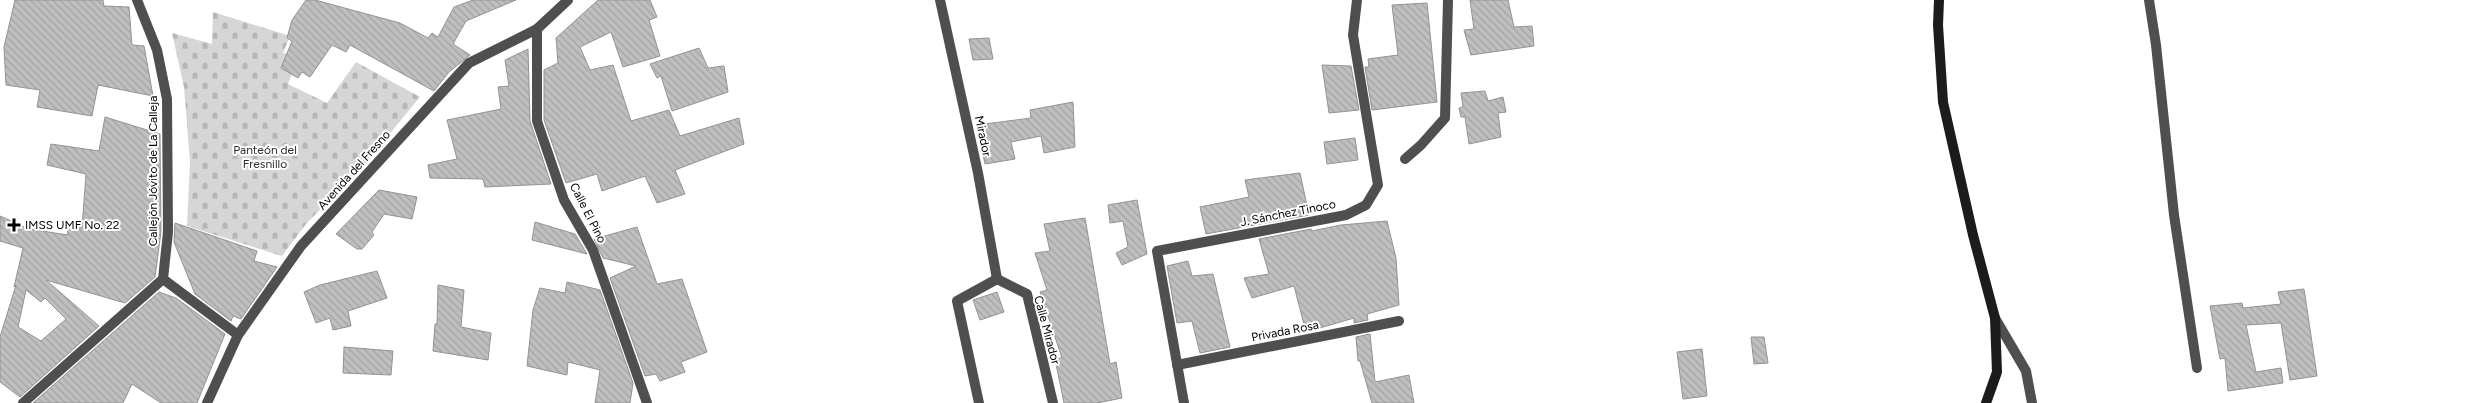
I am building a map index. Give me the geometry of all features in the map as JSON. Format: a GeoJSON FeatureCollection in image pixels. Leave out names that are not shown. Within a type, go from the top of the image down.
{"type":"FeatureCollection","features":[{"type":"Feature","properties":{"kind":"main road"},"geometry":{"type":"LineString","coordinates":[[1939,0],[1938,25],[1943,102],[1973,235],[1995,318],[1997,372],[1986,403]]}},
{"type":"Feature","properties":{"kind":"street","name":"Callejón Jóvito de La Calleja"},"geometry":{"type":"LineString","coordinates":[[137,0],[157,50],[167,99],[168,232],[163,279]]}},
{"type":"Feature","properties":{"kind":"street","name":"Avenida del Fresno"},"geometry":{"type":"LineString","coordinates":[[207,403],[238,335],[302,246],[469,63],[537,29],[568,0]]}},
{"type":"Feature","properties":{"kind":"street","name":"Mirador"},"geometry":{"type":"LineString","coordinates":[[940,0],[978,173],[996,279]]}},
{"type":"Feature","properties":{"kind":"street","name":"J. Sánchez Tinoco"},"geometry":{"type":"LineString","coordinates":[[1184,403],[1157,251],[1346,215],[1366,205],[1378,186],[1353,35],[1357,0]]}},
{"type":"Feature","properties":{"kind":"street"},"geometry":{"type":"LineString","coordinates":[[1405,159],[1421,145],[1444,118],[1448,0]]}},
{"type":"Feature","properties":{"kind":"street"},"geometry":{"type":"LineString","coordinates":[[2149,0],[2156,45],[2174,215],[2197,368]]}},
{"type":"Feature","properties":{"kind":"street","name":"Calle El Pino"},"geometry":{"type":"LineString","coordinates":[[537,29],[537,121],[564,200],[593,250],[647,403]]}},
{"type":"Feature","properties":{"kind":"street"},"geometry":{"type":"LineString","coordinates":[[23,403],[163,279],[238,335]]}},
{"type":"Feature","properties":{"kind":"street"},"geometry":{"type":"LineString","coordinates":[[979,403],[957,301],[996,279]]}},
{"type":"Feature","properties":{"kind":"street","name":"Calle Mirador"},"geometry":{"type":"LineString","coordinates":[[996,279],[1027,294],[1053,403]]}},
{"type":"Feature","properties":{"kind":"street"},"geometry":{"type":"LineString","coordinates":[[1995,318],[2026,371],[2032,403]]}},
{"type":"Feature","properties":{"kind":"street","name":"Privada Rosa"},"geometry":{"type":"LineString","coordinates":[[1177,365],[1399,321]]}},
{"type":"Feature","properties":{"kind":"green space","name":"Panteón del Fresnillo"},"geometry":{"type":"Polygon","coordinates":[[[213,12],[290,36],[283,53],[298,57],[288,84],[327,103],[356,62],[420,97],[363,166],[306,224],[282,256],[187,226],[190,162],[184,87],[172,33],[212,44],[213,12]]]}},
{"type":"Feature","properties":{"kind":"building"},"geometry":{"type":"Polygon","coordinates":[[[15,0],[103,0],[104,6],[129,7],[132,45],[144,46],[153,96],[98,85],[92,116],[37,107],[40,90],[6,85],[4,47],[15,0]]]}},
{"type":"Feature","properties":{"kind":"building"},"geometry":{"type":"Polygon","coordinates":[[[306,0],[315,0],[400,23],[428,38],[432,33],[438,37],[454,7],[473,0],[516,0],[466,21],[453,44],[470,55],[449,72],[434,91],[350,45],[346,52],[332,45],[310,77],[302,72],[298,78],[281,68],[292,41],[287,38],[292,20],[306,0]]]}},
{"type":"Feature","properties":{"kind":"building"},"geometry":{"type":"Polygon","coordinates":[[[598,0],[650,0],[657,17],[649,20],[660,56],[623,67],[611,32],[580,47],[590,70],[613,65],[631,121],[669,110],[680,136],[739,118],[744,144],[675,170],[685,194],[657,203],[645,176],[602,191],[597,174],[566,183],[544,120],[544,70],[558,63],[556,38],[598,0]]]}},
{"type":"Feature","properties":{"kind":"building"},"geometry":{"type":"Polygon","coordinates":[[[1470,0],[1508,0],[1514,27],[1532,26],[1534,46],[1471,55],[1464,30],[1474,29],[1470,0]]]}},
{"type":"Feature","properties":{"kind":"building"},"geometry":{"type":"Polygon","coordinates":[[[1427,3],[1437,102],[1372,110],[1365,67],[1369,67],[1368,59],[1398,55],[1392,5],[1427,3]]]}},
{"type":"Feature","properties":{"kind":"building"},"geometry":{"type":"Polygon","coordinates":[[[989,38],[993,59],[973,60],[969,39],[989,38]]]}},
{"type":"Feature","properties":{"kind":"building"},"geometry":{"type":"Polygon","coordinates":[[[699,48],[708,68],[724,66],[728,92],[672,111],[661,76],[657,78],[650,64],[699,48]]]}},
{"type":"Feature","properties":{"kind":"building"},"geometry":{"type":"Polygon","coordinates":[[[528,49],[530,121],[551,184],[485,187],[483,179],[430,178],[428,165],[457,159],[447,120],[501,109],[498,87],[509,86],[505,60],[528,49]]]}},
{"type":"Feature","properties":{"kind":"building"},"geometry":{"type":"Polygon","coordinates":[[[1322,65],[1351,66],[1359,110],[1329,113],[1322,65]]]}},
{"type":"Feature","properties":{"kind":"building"},"geometry":{"type":"Polygon","coordinates":[[[1485,91],[1488,101],[1503,97],[1506,112],[1498,113],[1501,137],[1469,144],[1465,117],[1461,117],[1459,108],[1463,107],[1461,93],[1485,91]]]}},
{"type":"Feature","properties":{"kind":"building"},"geometry":{"type":"Polygon","coordinates":[[[1073,102],[1075,147],[1044,153],[1041,136],[1011,142],[1015,159],[985,164],[977,125],[1031,118],[1030,110],[1073,102]]]}},
{"type":"Feature","properties":{"kind":"building"},"geometry":{"type":"Polygon","coordinates":[[[105,117],[160,134],[161,232],[155,277],[125,303],[46,280],[99,326],[20,397],[0,382],[0,337],[16,285],[14,287],[23,248],[0,241],[0,216],[29,229],[68,235],[67,226],[82,228],[86,174],[47,165],[51,144],[99,151],[105,117]],[[26,290],[18,327],[41,341],[66,319],[45,298],[41,302],[26,290]]]}},
{"type":"Feature","properties":{"kind":"building"},"geometry":{"type":"Polygon","coordinates":[[[1355,138],[1358,160],[1327,164],[1324,142],[1355,138]]]}},
{"type":"Feature","properties":{"kind":"building"},"geometry":{"type":"Polygon","coordinates":[[[1300,173],[1309,215],[1206,234],[1200,207],[1249,197],[1245,180],[1300,173]]]}},
{"type":"Feature","properties":{"kind":"building"},"geometry":{"type":"Polygon","coordinates":[[[379,190],[417,197],[412,219],[384,214],[372,232],[374,235],[362,249],[357,249],[336,234],[379,190]]]}},
{"type":"Feature","properties":{"kind":"building"},"geometry":{"type":"Polygon","coordinates":[[[1137,200],[1147,254],[1122,265],[1116,253],[1128,247],[1123,221],[1110,223],[1108,205],[1137,200]]]}},
{"type":"Feature","properties":{"kind":"building"},"geometry":{"type":"Polygon","coordinates":[[[1085,218],[1110,364],[1116,362],[1122,398],[1097,403],[1064,403],[1055,359],[1062,358],[1040,292],[1047,290],[1035,253],[1050,251],[1044,224],[1085,218]]]}},
{"type":"Feature","properties":{"kind":"building"},"geometry":{"type":"Polygon","coordinates":[[[1387,221],[1396,258],[1399,305],[1367,314],[1368,320],[1354,323],[1354,318],[1306,332],[1294,286],[1252,298],[1244,278],[1269,274],[1259,239],[1311,229],[1312,231],[1341,225],[1387,221]]]}},
{"type":"Feature","properties":{"kind":"building"},"geometry":{"type":"Polygon","coordinates":[[[535,222],[575,234],[587,254],[532,240],[535,222]]]}},
{"type":"Feature","properties":{"kind":"building"},"geometry":{"type":"Polygon","coordinates":[[[175,223],[257,251],[254,261],[277,267],[241,319],[233,316],[231,321],[195,294],[174,242],[175,223]]]}},
{"type":"Feature","properties":{"kind":"building"},"geometry":{"type":"Polygon","coordinates":[[[637,227],[657,284],[682,279],[707,352],[681,362],[685,372],[660,381],[656,374],[645,376],[610,278],[636,266],[603,258],[594,239],[637,227]]]}},
{"type":"Feature","properties":{"kind":"building"},"geometry":{"type":"Polygon","coordinates":[[[1188,261],[1192,276],[1213,274],[1230,347],[1200,353],[1192,321],[1177,323],[1167,266],[1188,261]]]}},
{"type":"Feature","properties":{"kind":"building"},"geometry":{"type":"Polygon","coordinates":[[[377,271],[387,298],[348,311],[351,326],[333,330],[330,318],[316,323],[304,292],[320,285],[377,271]]]}},
{"type":"Feature","properties":{"kind":"building"},"geometry":{"type":"Polygon","coordinates":[[[567,282],[600,290],[633,383],[630,403],[595,403],[600,370],[568,362],[567,375],[527,366],[533,310],[540,288],[565,293],[567,282]]]}},
{"type":"Feature","properties":{"kind":"building"},"geometry":{"type":"Polygon","coordinates":[[[438,285],[464,290],[461,327],[491,333],[488,360],[433,351],[435,324],[437,324],[438,285]]]}},
{"type":"Feature","properties":{"kind":"building"},"geometry":{"type":"Polygon","coordinates":[[[2304,289],[2317,376],[2290,380],[2281,323],[2246,325],[2256,372],[2281,368],[2283,383],[2228,391],[2225,358],[2220,359],[2210,306],[2242,303],[2243,308],[2281,304],[2278,292],[2304,289]]]}},
{"type":"Feature","properties":{"kind":"building"},"geometry":{"type":"Polygon","coordinates":[[[159,292],[176,298],[225,334],[197,403],[161,403],[132,384],[123,403],[33,403],[159,292]]]}},
{"type":"Feature","properties":{"kind":"building"},"geometry":{"type":"Polygon","coordinates":[[[997,292],[1004,312],[980,320],[973,300],[997,292]]]}},
{"type":"Feature","properties":{"kind":"building"},"geometry":{"type":"Polygon","coordinates":[[[1370,334],[1375,382],[1409,375],[1414,403],[1372,403],[1360,361],[1358,361],[1356,337],[1370,334]]]}},
{"type":"Feature","properties":{"kind":"building"},"geometry":{"type":"Polygon","coordinates":[[[1751,337],[1764,337],[1768,363],[1754,364],[1751,337]]]}},
{"type":"Feature","properties":{"kind":"building"},"geometry":{"type":"Polygon","coordinates":[[[344,347],[393,351],[391,375],[343,373],[344,347]]]}},
{"type":"Feature","properties":{"kind":"building"},"geometry":{"type":"Polygon","coordinates":[[[1702,349],[1707,396],[1683,399],[1677,352],[1702,349]]]}},
{"type":"Feature","properties":{"kind":"place","name":"IMSS UMF No. 22"},"geometry":{"type":"Point","coordinates":[14,225]}}]}
